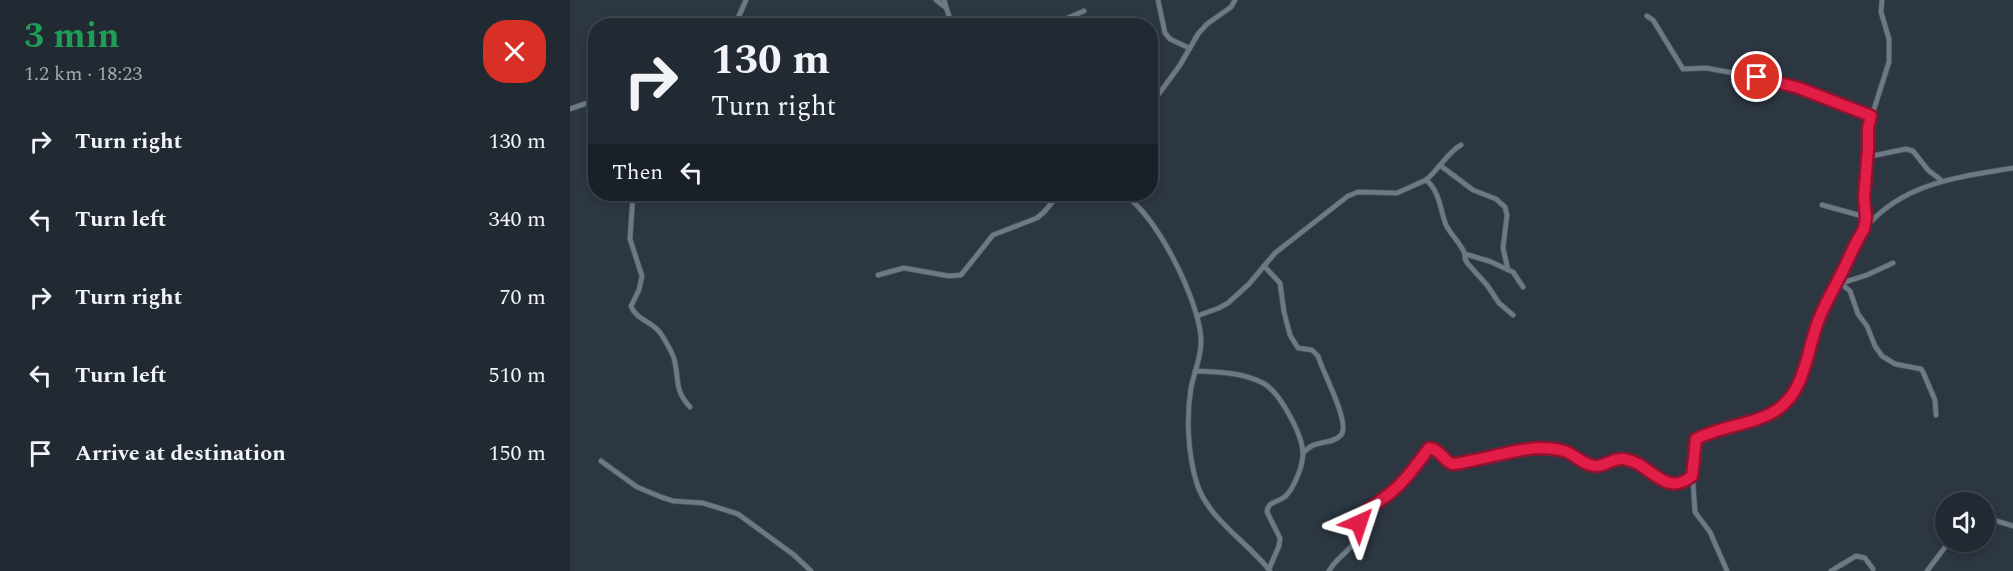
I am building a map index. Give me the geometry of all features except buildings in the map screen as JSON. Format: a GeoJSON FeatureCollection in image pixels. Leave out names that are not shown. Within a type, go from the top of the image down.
{"type":"FeatureCollection","features":[{"type":"Feature","properties":{"kind":"street"},"geometry":{"type":"LineString","coordinates":[[739,18],[746,0]]}},
{"type":"Feature","properties":{"kind":"street"},"geometry":{"type":"LineString","coordinates":[[936,0],[945,6]]}},
{"type":"Feature","properties":{"kind":"street"},"geometry":{"type":"LineString","coordinates":[[944,0],[949,18]]}},
{"type":"Feature","properties":{"kind":"street"},"geometry":{"type":"LineString","coordinates":[[1158,0],[1165,33],[1170,39],[1189,48]]}},
{"type":"Feature","properties":{"kind":"street"},"geometry":{"type":"LineString","coordinates":[[1158,95],[1206,24],[1225,12],[1235,0]]}},
{"type":"Feature","properties":{"kind":"street"},"geometry":{"type":"LineString","coordinates":[[1864,229],[1868,128],[1889,62],[1889,39],[1881,12],[1882,0]]}},
{"type":"Feature","properties":{"kind":"street"},"geometry":{"type":"LineString","coordinates":[[1068,18],[1084,11]]}},
{"type":"Feature","properties":{"kind":"street"},"geometry":{"type":"LineString","coordinates":[[1647,16],[1653,20],[1683,69],[1706,68],[1771,80],[1799,88],[1871,116]]}},
{"type":"Feature","properties":{"kind":"street"},"geometry":{"type":"LineString","coordinates":[[570,109],[588,103]]}},
{"type":"Feature","properties":{"kind":"street"},"geometry":{"type":"LineString","coordinates":[[1197,316],[1228,303],[1249,284],[1281,248],[1348,196],[1358,192],[1397,193],[1426,180],[1461,145]]}},
{"type":"Feature","properties":{"kind":"street"},"geometry":{"type":"LineString","coordinates":[[1868,157],[1906,149],[1913,151],[1928,170],[1941,180]]}},
{"type":"Feature","properties":{"kind":"street"},"geometry":{"type":"LineString","coordinates":[[1441,166],[1473,190],[1496,199],[1505,207],[1507,215],[1503,248],[1508,270]]}},
{"type":"Feature","properties":{"kind":"street"},"geometry":{"type":"LineString","coordinates":[[1727,571],[1710,532],[1695,512],[1692,476],[1696,439],[1772,413],[1790,397],[1803,372],[1819,317],[1840,282],[1857,239],[1864,229],[1898,200],[1941,180],[2013,168]]}},
{"type":"Feature","properties":{"kind":"street"},"geometry":{"type":"LineString","coordinates":[[1426,180],[1435,191],[1448,228],[1461,244],[1468,264],[1487,285],[1499,303],[1513,315]]}},
{"type":"Feature","properties":{"kind":"street"},"geometry":{"type":"LineString","coordinates":[[633,201],[630,239],[642,276],[632,306],[637,315],[660,332],[674,357],[678,388],[684,401],[690,407]]}},
{"type":"Feature","properties":{"kind":"street"},"geometry":{"type":"LineString","coordinates":[[878,275],[893,270],[912,268],[949,276],[961,276],[993,235],[1037,218],[1053,201]]}},
{"type":"Feature","properties":{"kind":"street"},"geometry":{"type":"LineString","coordinates":[[1135,202],[1168,249],[1187,288],[1197,316],[1201,349],[1195,371],[1189,410],[1193,465],[1197,484],[1210,508],[1270,570],[1280,538],[1267,512],[1267,507],[1290,492],[1299,472],[1303,453],[1287,411],[1276,394],[1265,384],[1246,376],[1195,371]]}},
{"type":"Feature","properties":{"kind":"street"},"geometry":{"type":"LineString","coordinates":[[1822,205],[1866,217]]}},
{"type":"Feature","properties":{"kind":"street"},"geometry":{"type":"LineString","coordinates":[[1465,254],[1489,261],[1508,270],[1517,276],[1523,287]]}},
{"type":"Feature","properties":{"kind":"street"},"geometry":{"type":"LineString","coordinates":[[1840,282],[1867,275],[1893,263]]}},
{"type":"Feature","properties":{"kind":"street"},"geometry":{"type":"LineString","coordinates":[[1264,266],[1280,283],[1284,312],[1294,344],[1298,348],[1316,351],[1342,419],[1343,433],[1340,437],[1315,444],[1303,453]]}},
{"type":"Feature","properties":{"kind":"street"},"geometry":{"type":"LineString","coordinates":[[1840,282],[1850,291],[1858,314],[1867,326],[1882,356],[1895,364],[1921,369],[1935,400],[1936,415]]}},
{"type":"Feature","properties":{"kind":"street"},"geometry":{"type":"LineString","coordinates":[[1329,571],[1355,540],[1364,513],[1397,488],[1421,462],[1429,448],[1436,449],[1452,464],[1540,448],[1564,451],[1589,464],[1598,466],[1608,461],[1626,460],[1669,484],[1681,484],[1692,476]]}},
{"type":"Feature","properties":{"kind":"street"},"geometry":{"type":"LineString","coordinates":[[601,461],[627,481],[661,497],[673,501],[703,503],[738,514],[812,571]]}},
{"type":"Feature","properties":{"kind":"street"},"geometry":{"type":"LineString","coordinates":[[1995,520],[2013,526]]}},
{"type":"Feature","properties":{"kind":"street"},"geometry":{"type":"LineString","coordinates":[[1928,571],[1941,552]]}},
{"type":"Feature","properties":{"kind":"street"},"geometry":{"type":"LineString","coordinates":[[1831,571],[1856,556],[1865,558],[1873,569]]}},
{"type":"Feature","properties":{"kind":"route"},"geometry":{"type":"LineString","coordinates":[[1359,523],[1364,513],[1397,488],[1421,462],[1429,448],[1436,449],[1452,464],[1540,448],[1555,449],[1598,466],[1608,461],[1626,460],[1669,484],[1681,484],[1692,476],[1696,439],[1725,427],[1766,415],[1776,411],[1784,404],[1801,377],[1819,317],[1864,229],[1868,128],[1871,116],[1799,88],[1757,77]]}}]}
